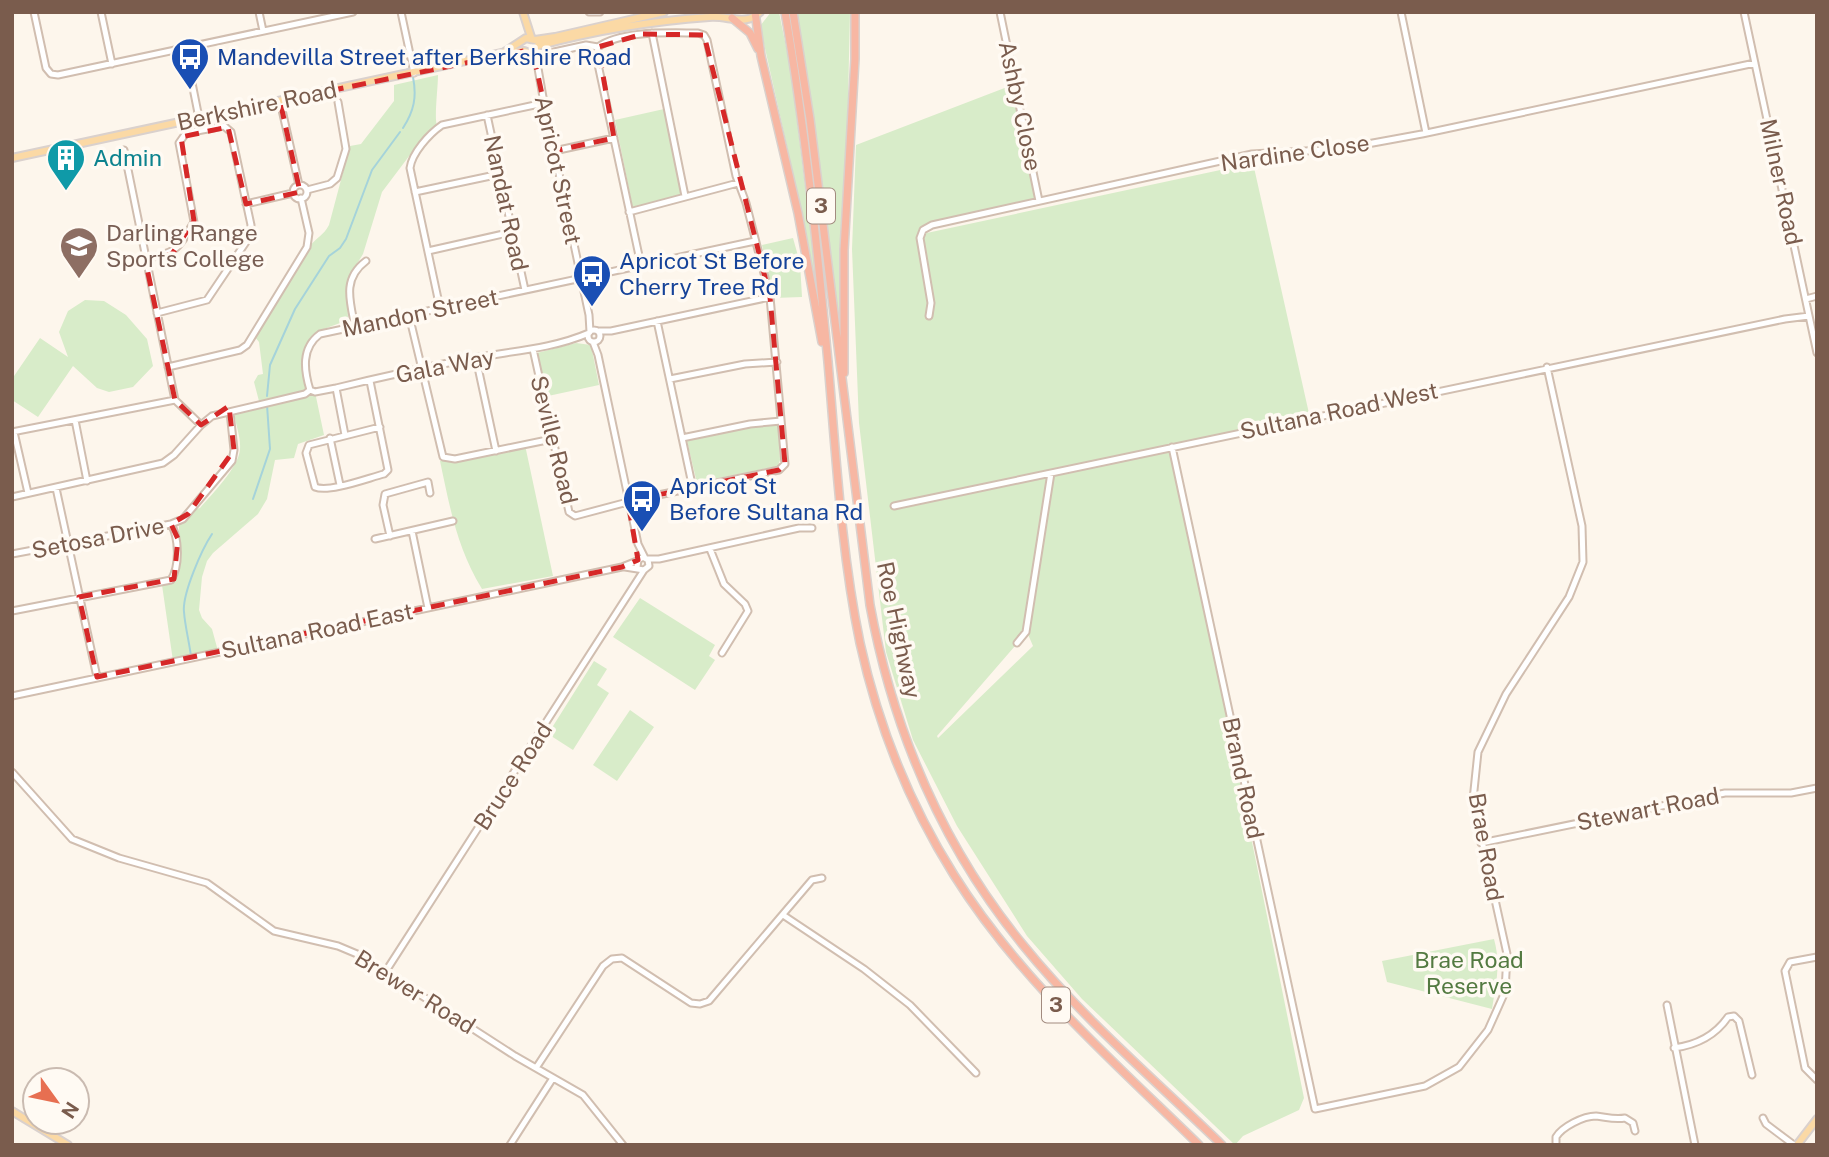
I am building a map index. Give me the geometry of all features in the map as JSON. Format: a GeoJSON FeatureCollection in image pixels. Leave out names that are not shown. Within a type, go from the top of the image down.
{"type":"FeatureCollection","features":[{"type":"Feature","properties":{"kind":"highway","name":"Roe Highway"},"geometry":{"type":"LineString","coordinates":[[785,12],[803,124],[848,571],[860,642],[877,707],[904,780],[936,845],[984,920],[1016,962],[1070,1020],[1199,1145]]}},
{"type":"Feature","properties":{"kind":"highway","name":"Roe Highway"},"geometry":{"type":"LineString","coordinates":[[793,12],[810,120],[870,605],[884,673],[914,761],[945,828],[1002,918],[1046,972],[1222,1145]]}},
{"type":"Feature","properties":{"kind":"highway"},"geometry":{"type":"LineString","coordinates":[[844,401],[843,261],[855,59],[855,13]]}},
{"type":"Feature","properties":{"kind":"highway"},"geometry":{"type":"LineString","coordinates":[[757,14],[761,56],[799,213],[830,387]]}},
{"type":"Feature","properties":{"kind":"highway"},"geometry":{"type":"LineString","coordinates":[[732,19],[750,33],[761,56]]}},
{"type":"Feature","properties":{"kind":"main road"},"geometry":{"type":"LineString","coordinates":[[523,12],[530,45]]}},
{"type":"Feature","properties":{"kind":"main road","name":"Berkshire Road"},"geometry":{"type":"LineString","coordinates":[[12,158],[414,73],[664,12]]}},
{"type":"Feature","properties":{"kind":"main road","name":"Berkshire Road"},"geometry":{"type":"LineString","coordinates":[[530,45],[711,16],[745,21],[757,14]]}},
{"type":"Feature","properties":{"kind":"main road"},"geometry":{"type":"LineString","coordinates":[[12,1111],[68,1145]]}},
{"type":"Feature","properties":{"kind":"main road"},"geometry":{"type":"LineString","coordinates":[[1795,1145],[1817,1119]]}},
{"type":"Feature","properties":{"kind":"street"},"geometry":{"type":"LineString","coordinates":[[34,12],[46,68],[51,74],[58,75],[353,12]]}},
{"type":"Feature","properties":{"kind":"street"},"geometry":{"type":"LineString","coordinates":[[101,12],[112,64]]}},
{"type":"Feature","properties":{"kind":"street"},"geometry":{"type":"LineString","coordinates":[[259,12],[263,31]]}},
{"type":"Feature","properties":{"kind":"street"},"geometry":{"type":"LineString","coordinates":[[401,12],[414,73]]}},
{"type":"Feature","properties":{"kind":"street"},"geometry":{"type":"LineString","coordinates":[[589,12],[600,12]]}},
{"type":"Feature","properties":{"kind":"street","name":"Ashby Close"},"geometry":{"type":"LineString","coordinates":[[999,12],[1040,201]]}},
{"type":"Feature","properties":{"kind":"street"},"geometry":{"type":"LineString","coordinates":[[1401,12],[1426,134]]}},
{"type":"Feature","properties":{"kind":"street","name":"Milner Road"},"geometry":{"type":"LineString","coordinates":[[1744,12],[1817,353]]}},
{"type":"Feature","properties":{"kind":"street"},"geometry":{"type":"LineString","coordinates":[[652,33],[685,196]]}},
{"type":"Feature","properties":{"kind":"street"},"geometry":{"type":"LineString","coordinates":[[628,503],[779,470],[785,464],[770,297],[746,203],[738,183],[707,40],[704,35],[698,33],[652,33],[605,42],[598,47],[596,55],[641,265]]}},
{"type":"Feature","properties":{"kind":"street","name":"Apricot Street"},"geometry":{"type":"LineString","coordinates":[[530,45],[638,544],[640,566]]}},
{"type":"Feature","properties":{"kind":"street"},"geometry":{"type":"LineString","coordinates":[[554,52],[586,45],[598,47]]}},
{"type":"Feature","properties":{"kind":"street"},"geometry":{"type":"LineString","coordinates":[[185,48],[199,118]]}},
{"type":"Feature","properties":{"kind":"street","name":"Nardine Close"},"geometry":{"type":"LineString","coordinates":[[929,316],[931,303],[920,241],[923,230],[932,225],[1252,154],[1340,149],[1426,134],[1755,63]]}},
{"type":"Feature","properties":{"kind":"street"},"geometry":{"type":"LineString","coordinates":[[280,101],[299,185]]}},
{"type":"Feature","properties":{"kind":"street"},"geometry":{"type":"LineString","coordinates":[[307,190],[330,184],[337,178],[346,149],[338,102]]}},
{"type":"Feature","properties":{"kind":"street"},"geometry":{"type":"LineString","coordinates":[[440,308],[410,168],[411,160],[442,125],[544,103]]}},
{"type":"Feature","properties":{"kind":"street","name":"Nandat Road"},"geometry":{"type":"LineString","coordinates":[[487,116],[525,290]]}},
{"type":"Feature","properties":{"kind":"street"},"geometry":{"type":"LineString","coordinates":[[145,259],[172,254],[194,222],[178,143],[186,133],[228,127],[251,229],[248,239],[212,295],[203,302],[157,313]]}},
{"type":"Feature","properties":{"kind":"street"},"geometry":{"type":"LineString","coordinates":[[554,150],[614,138]]}},
{"type":"Feature","properties":{"kind":"street"},"geometry":{"type":"LineString","coordinates":[[12,497],[155,465],[169,459],[201,425],[175,397],[124,150]]}},
{"type":"Feature","properties":{"kind":"street"},"geometry":{"type":"LineString","coordinates":[[415,192],[500,174]]}},
{"type":"Feature","properties":{"kind":"street"},"geometry":{"type":"LineString","coordinates":[[629,212],[738,183]]}},
{"type":"Feature","properties":{"kind":"street"},"geometry":{"type":"LineString","coordinates":[[293,193],[299,185],[305,186],[307,190]]}},
{"type":"Feature","properties":{"kind":"street"},"geometry":{"type":"LineString","coordinates":[[301,198],[307,190]]}},
{"type":"Feature","properties":{"kind":"street"},"geometry":{"type":"LineString","coordinates":[[168,367],[240,351],[247,345],[307,247],[309,233],[301,198],[293,193],[246,204]]}},
{"type":"Feature","properties":{"kind":"street"},"geometry":{"type":"LineString","coordinates":[[428,251],[512,232]]}},
{"type":"Feature","properties":{"kind":"street","name":"Mandon Street"},"geometry":{"type":"LineString","coordinates":[[311,391],[304,362],[306,352],[320,334],[755,241]]}},
{"type":"Feature","properties":{"kind":"street"},"geometry":{"type":"LineString","coordinates":[[355,327],[348,295],[349,287],[352,278],[366,261]]}},
{"type":"Feature","properties":{"kind":"street"},"geometry":{"type":"LineString","coordinates":[[1805,299],[1817,296]]}},
{"type":"Feature","properties":{"kind":"street","name":"Gala Way"},"geometry":{"type":"LineString","coordinates":[[201,425],[212,416],[311,391],[533,349],[770,297]]}},
{"type":"Feature","properties":{"kind":"street","name":"Sultana Road West"},"geometry":{"type":"LineString","coordinates":[[894,506],[1808,313]]}},
{"type":"Feature","properties":{"kind":"street"},"geometry":{"type":"LineString","coordinates":[[409,315],[443,457],[454,459],[552,439]]}},
{"type":"Feature","properties":{"kind":"street"},"geometry":{"type":"LineString","coordinates":[[657,321],[693,489]]}},
{"type":"Feature","properties":{"kind":"street","name":"Seville Road"},"geometry":{"type":"LineString","coordinates":[[533,349],[569,512],[575,516],[628,503]]}},
{"type":"Feature","properties":{"kind":"street"},"geometry":{"type":"LineString","coordinates":[[476,358],[496,451]]}},
{"type":"Feature","properties":{"kind":"street"},"geometry":{"type":"LineString","coordinates":[[670,379],[745,364],[777,362]]}},
{"type":"Feature","properties":{"kind":"street","name":"Brae Road"},"geometry":{"type":"LineString","coordinates":[[1315,1109],[1425,1086],[1460,1067],[1488,1030],[1505,992],[1507,954],[1473,800],[1478,752],[1506,694],[1569,597],[1583,562],[1582,527],[1547,367]]}},
{"type":"Feature","properties":{"kind":"street"},"geometry":{"type":"LineString","coordinates":[[370,380],[380,427],[388,470],[384,474],[340,485],[322,489],[315,487],[306,453],[309,444],[380,427]]}},
{"type":"Feature","properties":{"kind":"street"},"geometry":{"type":"LineString","coordinates":[[336,388],[345,435]]}},
{"type":"Feature","properties":{"kind":"street"},"geometry":{"type":"LineString","coordinates":[[28,494],[13,432],[175,397]]}},
{"type":"Feature","properties":{"kind":"street","name":"Setosa Drive"},"geometry":{"type":"LineString","coordinates":[[12,554],[171,524],[188,514],[232,461],[234,450],[230,412]]}},
{"type":"Feature","properties":{"kind":"street"},"geometry":{"type":"LineString","coordinates":[[75,420],[87,481]]}},
{"type":"Feature","properties":{"kind":"street"},"geometry":{"type":"LineString","coordinates":[[682,438],[750,424],[781,421]]}},
{"type":"Feature","properties":{"kind":"street"},"geometry":{"type":"LineString","coordinates":[[330,438],[340,485]]}},
{"type":"Feature","properties":{"kind":"street","name":"Brand Road"},"geometry":{"type":"LineString","coordinates":[[1172,447],[1315,1109]]}},
{"type":"Feature","properties":{"kind":"street"},"geometry":{"type":"LineString","coordinates":[[426,472],[430,493]]}},
{"type":"Feature","properties":{"kind":"street"},"geometry":{"type":"LineString","coordinates":[[1017,643],[1026,632],[1051,473]]}},
{"type":"Feature","properties":{"kind":"street"},"geometry":{"type":"LineString","coordinates":[[390,536],[383,505],[385,494],[428,482]]}},
{"type":"Feature","properties":{"kind":"street"},"geometry":{"type":"LineString","coordinates":[[56,488],[96,677]]}},
{"type":"Feature","properties":{"kind":"street"},"geometry":{"type":"LineString","coordinates":[[375,539],[453,522]]}},
{"type":"Feature","properties":{"kind":"street"},"geometry":{"type":"LineString","coordinates":[[12,611],[173,578],[177,539],[171,524]]}},
{"type":"Feature","properties":{"kind":"street"},"geometry":{"type":"LineString","coordinates":[[640,566],[659,559],[799,528],[812,528]]}},
{"type":"Feature","properties":{"kind":"street"},"geometry":{"type":"LineString","coordinates":[[412,531],[428,608]]}},
{"type":"Feature","properties":{"kind":"street","name":"Apricot Street"},"geometry":{"type":"LineString","coordinates":[[638,544],[646,558]]}},
{"type":"Feature","properties":{"kind":"street"},"geometry":{"type":"LineString","coordinates":[[710,549],[724,584],[745,604],[748,611],[722,653]]}},
{"type":"Feature","properties":{"kind":"street"},"geometry":{"type":"LineString","coordinates":[[646,558],[659,559]]}},
{"type":"Feature","properties":{"kind":"street","name":"Sultana Road East"},"geometry":{"type":"LineString","coordinates":[[12,696],[622,566],[640,566],[646,558]]}},
{"type":"Feature","properties":{"kind":"street","name":"Bruce Road"},"geometry":{"type":"LineString","coordinates":[[386,971],[640,580],[640,566]]}},
{"type":"Feature","properties":{"kind":"street","name":"Brewer Road"},"geometry":{"type":"LineString","coordinates":[[12,772],[72,839],[119,858],[207,883],[274,931],[338,946],[357,954],[583,1095],[623,1145]]}},
{"type":"Feature","properties":{"kind":"street","name":"Stewart Road"},"geometry":{"type":"LineString","coordinates":[[1481,843],[1725,793],[1791,793],[1817,788]]}},
{"type":"Feature","properties":{"kind":"street"},"geometry":{"type":"LineString","coordinates":[[536,1068],[603,966],[612,959],[622,958],[691,1003],[709,1001],[812,880],[822,878]]}},
{"type":"Feature","properties":{"kind":"street"},"geometry":{"type":"LineString","coordinates":[[783,915],[864,969],[910,1005],[976,1073]]}},
{"type":"Feature","properties":{"kind":"street"},"geometry":{"type":"LineString","coordinates":[[1817,957],[1790,962],[1784,971],[1805,1068],[1817,1080]]}},
{"type":"Feature","properties":{"kind":"street"},"geometry":{"type":"LineString","coordinates":[[1667,1005],[1695,1145]]}},
{"type":"Feature","properties":{"kind":"street"},"geometry":{"type":"LineString","coordinates":[[1674,1048],[1694,1045],[1723,1024],[1728,1017],[1734,1016],[1739,1021],[1752,1075]]}},
{"type":"Feature","properties":{"kind":"street"},"geometry":{"type":"LineString","coordinates":[[510,1145],[553,1078]]}},
{"type":"Feature","properties":{"kind":"street"},"geometry":{"type":"LineString","coordinates":[[1556,1145],[1556,1137],[1561,1130],[1592,1116],[1614,1120],[1625,1118],[1633,1123],[1635,1131]]}},
{"type":"Feature","properties":{"kind":"street"},"geometry":{"type":"LineString","coordinates":[[1763,1118],[1766,1125],[1795,1145]]}},
{"type":"Feature","properties":{"kind":"highlighted area"},"geometry":{"type":"Polygon","coordinates":[[[643,34],[704,35],[770,297],[785,464],[779,470],[628,501],[638,560],[622,567],[97,677],[79,597],[174,579],[178,539],[171,524],[188,514],[234,450],[229,406],[201,425],[175,400],[145,259],[172,254],[194,221],[181,137],[228,127],[246,204],[300,192],[280,101],[524,51],[536,66],[554,151],[614,138],[598,47],[643,34]]]}},
{"type":"Feature","properties":{"kind":"green space"},"geometry":{"type":"Polygon","coordinates":[[[771,12],[779,12],[791,71],[825,350],[788,151],[760,26],[771,12]]]}},
{"type":"Feature","properties":{"kind":"green space"},"geometry":{"type":"Polygon","coordinates":[[[797,12],[850,12],[842,366],[823,189],[797,12]]]}},
{"type":"Feature","properties":{"kind":"green space"},"geometry":{"type":"Polygon","coordinates":[[[438,75],[437,126],[428,131],[382,192],[363,254],[347,280],[348,320],[316,332],[306,353],[310,390],[315,392],[324,435],[298,444],[294,458],[275,460],[267,499],[258,514],[207,561],[202,577],[199,610],[212,629],[218,651],[173,661],[162,585],[177,579],[179,526],[200,508],[235,464],[240,439],[234,411],[260,405],[254,382],[258,375],[263,374],[259,342],[255,337],[310,246],[329,225],[350,146],[361,144],[394,101],[394,85],[438,75]]]}},
{"type":"Feature","properties":{"kind":"green space"},"geometry":{"type":"Polygon","coordinates":[[[1015,84],[1039,201],[932,225],[922,234],[1253,163],[1310,418],[1172,448],[1304,1098],[1299,1110],[1243,1136],[1235,1145],[1082,999],[1027,936],[957,826],[913,740],[886,652],[859,423],[852,249],[856,145],[1015,84]],[[1027,632],[938,738],[1033,646],[1027,632]]]}},
{"type":"Feature","properties":{"kind":"green space"},"geometry":{"type":"Polygon","coordinates":[[[664,109],[681,195],[633,209],[615,120],[664,109]]]}},
{"type":"Feature","properties":{"kind":"green space"},"geometry":{"type":"Polygon","coordinates":[[[793,238],[800,263],[802,297],[774,298],[762,245],[793,238]]]}},
{"type":"Feature","properties":{"kind":"green space"},"geometry":{"type":"Polygon","coordinates":[[[85,300],[104,301],[126,315],[147,339],[153,366],[133,387],[109,392],[97,388],[73,366],[38,417],[12,400],[12,379],[40,338],[68,357],[59,332],[68,311],[85,300]]]}},
{"type":"Feature","properties":{"kind":"green space"},"geometry":{"type":"Polygon","coordinates":[[[576,343],[591,345],[599,385],[548,396],[537,353],[576,343]]]}},
{"type":"Feature","properties":{"kind":"green space"},"geometry":{"type":"Polygon","coordinates":[[[778,425],[778,466],[699,482],[696,479],[687,441],[750,427],[778,425]]]}},
{"type":"Feature","properties":{"kind":"green space"},"geometry":{"type":"Polygon","coordinates":[[[525,445],[553,576],[482,589],[460,543],[440,461],[525,445]]]}},
{"type":"Feature","properties":{"kind":"green space"},"geometry":{"type":"Polygon","coordinates":[[[640,598],[715,645],[709,656],[715,660],[695,690],[613,637],[640,598]]]}},
{"type":"Feature","properties":{"kind":"green space"},"geometry":{"type":"Polygon","coordinates":[[[594,661],[607,669],[597,685],[609,693],[573,750],[548,734],[594,661]]]}},
{"type":"Feature","properties":{"kind":"green space"},"geometry":{"type":"Polygon","coordinates":[[[630,710],[654,727],[617,781],[593,765],[630,710]]]}},
{"type":"Feature","properties":{"kind":"green space","name":"Brae Road Reserve"},"geometry":{"type":"Polygon","coordinates":[[[1494,939],[1497,966],[1492,1009],[1387,982],[1382,961],[1494,939]]]}},
{"type":"Feature","properties":{"kind":"waterway"},"geometry":{"type":"LineString","coordinates":[[403,128],[414,104],[413,77]]}},
{"type":"Feature","properties":{"kind":"waterway"},"geometry":{"type":"LineString","coordinates":[[267,396],[270,365],[295,309],[329,256],[340,248],[346,239],[372,170],[400,132]]}},
{"type":"Feature","properties":{"kind":"waterway"},"geometry":{"type":"LineString","coordinates":[[253,499],[270,449],[267,405]]}},
{"type":"Feature","properties":{"kind":"waterway"},"geometry":{"type":"LineString","coordinates":[[191,656],[184,604],[193,572],[212,534]]}},
{"type":"Feature","properties":{"kind":"place","name":"Mandevilla Street after Berkshire Road"},"geometry":{"type":"Point","coordinates":[190,91]}},
{"type":"Feature","properties":{"kind":"place","name":"Admin"},"geometry":{"type":"Point","coordinates":[66,192]}},
{"type":"Feature","properties":{"kind":"place","name":"Darling Range Sports College"},"geometry":{"type":"Point","coordinates":[79,280]}},
{"type":"Feature","properties":{"kind":"place","name":"Apricot St Before Cherry Tree Rd"},"geometry":{"type":"Point","coordinates":[592,308]}},
{"type":"Feature","properties":{"kind":"place","name":"Apricot St Before Sultana Rd"},"geometry":{"type":"Point","coordinates":[642,533]}}]}
